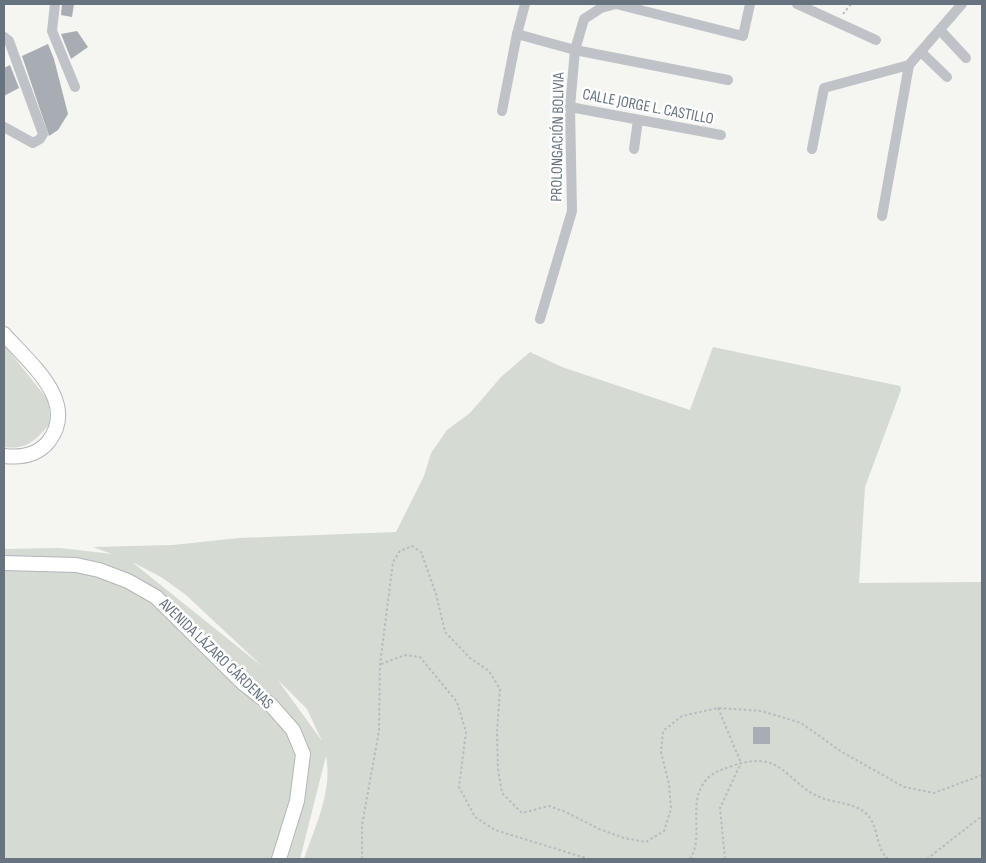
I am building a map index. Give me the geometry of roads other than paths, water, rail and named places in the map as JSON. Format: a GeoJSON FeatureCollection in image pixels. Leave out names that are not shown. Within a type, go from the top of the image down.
{"type":"FeatureCollection","features":[{"type":"Feature","properties":{"kind":"main road"},"geometry":{"type":"LineString","coordinates":[[4,334],[49,386],[57,401],[59,417],[56,431],[46,444],[34,453],[21,457],[4,456]]}},
{"type":"Feature","properties":{"kind":"main road","name":"AVENIDA LÁZARO CÁRDENAS"},"geometry":{"type":"LineString","coordinates":[[4,563],[76,564],[128,581],[156,597],[243,683],[271,705],[293,730],[303,754],[297,800],[279,859]]}},
{"type":"Feature","properties":{"kind":"street"},"geometry":{"type":"LineString","coordinates":[[55,4],[52,31],[75,87]]}},
{"type":"Feature","properties":{"kind":"street"},"geometry":{"type":"LineString","coordinates":[[502,111],[517,34],[526,4]]}},
{"type":"Feature","properties":{"kind":"street"},"geometry":{"type":"LineString","coordinates":[[616,4],[742,36],[750,4]]}},
{"type":"Feature","properties":{"kind":"street","name":"PROLONGACIÓN BOLIVIA"},"geometry":{"type":"LineString","coordinates":[[540,319],[572,211],[570,108],[575,50],[584,19],[601,8],[616,4]]}},
{"type":"Feature","properties":{"kind":"street"},"geometry":{"type":"LineString","coordinates":[[797,4],[876,40]]}},
{"type":"Feature","properties":{"kind":"street"},"geometry":{"type":"LineString","coordinates":[[882,216],[899,115],[910,66],[962,4]]}},
{"type":"Feature","properties":{"kind":"street"},"geometry":{"type":"LineString","coordinates":[[940,30],[966,58]]}},
{"type":"Feature","properties":{"kind":"street"},"geometry":{"type":"LineString","coordinates":[[517,34],[575,50],[728,80]]}},
{"type":"Feature","properties":{"kind":"street"},"geometry":{"type":"LineString","coordinates":[[4,37],[9,41],[43,134],[40,139],[33,143],[4,126]]}},
{"type":"Feature","properties":{"kind":"street"},"geometry":{"type":"LineString","coordinates":[[921,52],[947,77]]}},
{"type":"Feature","properties":{"kind":"street"},"geometry":{"type":"LineString","coordinates":[[812,149],[824,88],[910,66]]}},
{"type":"Feature","properties":{"kind":"street","name":"CALLE JORGE L. CASTILLO"},"geometry":{"type":"LineString","coordinates":[[570,108],[721,135]]}},
{"type":"Feature","properties":{"kind":"street"},"geometry":{"type":"LineString","coordinates":[[634,149],[638,120]]}}]}
